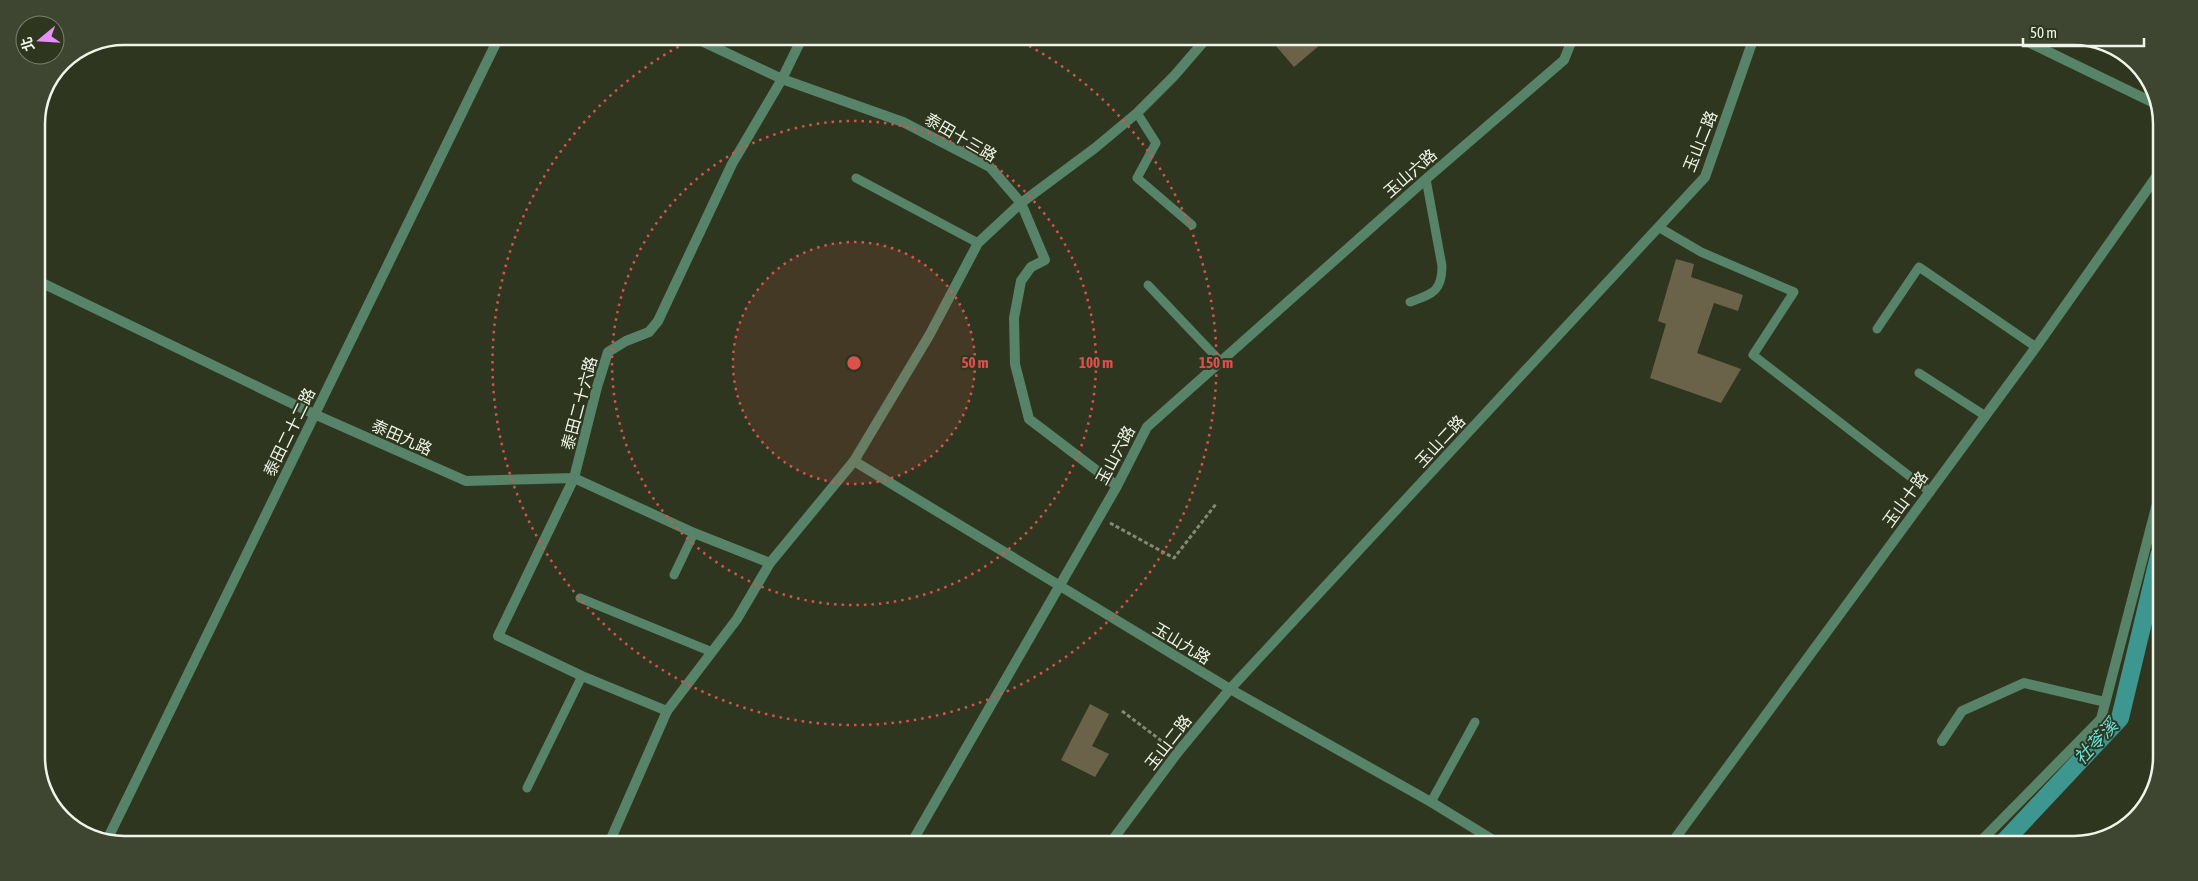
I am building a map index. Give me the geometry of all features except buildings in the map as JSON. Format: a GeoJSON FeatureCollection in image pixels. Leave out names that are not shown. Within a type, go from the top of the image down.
{"type":"FeatureCollection","features":[{"type":"Feature","properties":{"kind":"street","name":"泰田二十二路"},"geometry":{"type":"LineString","coordinates":[[110,834],[495,45]]}},
{"type":"Feature","properties":{"kind":"street","name":"泰田十三路"},"geometry":{"type":"LineString","coordinates":[[710,45],[782,79],[903,122],[990,167],[1020,203],[1045,260],[1031,267],[1021,281],[1014,318],[1015,364],[1028,419],[1117,486]]}},
{"type":"Feature","properties":{"kind":"street","name":"泰田二十六路"},"geometry":{"type":"LineString","coordinates":[[667,711],[582,676],[498,636],[574,478],[597,387],[608,352],[626,341],[649,332],[658,321],[732,164],[782,79],[799,45]]}},
{"type":"Feature","properties":{"kind":"street"},"geometry":{"type":"LineString","coordinates":[[612,836],[667,711],[737,618],[770,563],[854,461],[930,334],[978,243],[1020,203],[1095,148],[1137,113],[1174,76],[1201,45]]}},
{"type":"Feature","properties":{"kind":"street","name":"玉山六路"},"geometry":{"type":"LineString","coordinates":[[915,836],[1097,516],[1117,486],[1147,427],[1426,179],[1564,60],[1570,45]]}},
{"type":"Feature","properties":{"kind":"street","name":"玉山二路"},"geometry":{"type":"LineString","coordinates":[[1116,836],[1178,752],[1230,689],[1660,228],[1705,177],[1751,45]]}},
{"type":"Feature","properties":{"kind":"street"},"geometry":{"type":"LineString","coordinates":[[2034,45],[2149,101]]}},
{"type":"Feature","properties":{"kind":"street","name":"玉山十路"},"geometry":{"type":"LineString","coordinates":[[1677,836],[1930,492],[1984,415],[2036,347],[2153,181]]}},
{"type":"Feature","properties":{"kind":"street","name":"泰田九路"},"geometry":{"type":"LineString","coordinates":[[45,284],[314,414],[466,481],[574,478],[694,532],[770,563]]}},
{"type":"Feature","properties":{"kind":"street","name":"玉山九路"},"geometry":{"type":"LineString","coordinates":[[854,461],[1230,689],[1431,802],[1487,836]]}},
{"type":"Feature","properties":{"kind":"street"},"geometry":{"type":"LineString","coordinates":[[1985,836],[2101,719],[2153,519]]}},
{"type":"Feature","properties":{"kind":"street"},"geometry":{"type":"LineString","coordinates":[[1942,741],[1962,711],[2024,683],[2105,702]]}},
{"type":"Feature","properties":{"kind":"lane"},"geometry":{"type":"LineString","coordinates":[[1137,113],[1156,143],[1136,178],[1192,225]]}},
{"type":"Feature","properties":{"kind":"lane"},"geometry":{"type":"LineString","coordinates":[[856,178],[978,243]]}},
{"type":"Feature","properties":{"kind":"lane"},"geometry":{"type":"LineString","coordinates":[[1410,302],[1434,293],[1442,279],[1442,266],[1426,179]]}},
{"type":"Feature","properties":{"kind":"lane"},"geometry":{"type":"LineString","coordinates":[[1660,228],[1701,252],[1794,292],[1753,355],[1930,492]]}},
{"type":"Feature","properties":{"kind":"lane"},"geometry":{"type":"LineString","coordinates":[[1877,330],[1919,267],[2036,347]]}},
{"type":"Feature","properties":{"kind":"lane"},"geometry":{"type":"LineString","coordinates":[[1148,285],[1220,362]]}},
{"type":"Feature","properties":{"kind":"lane"},"geometry":{"type":"LineString","coordinates":[[1918,373],[1984,415]]}},
{"type":"Feature","properties":{"kind":"lane"},"geometry":{"type":"LineString","coordinates":[[674,575],[694,532]]}},
{"type":"Feature","properties":{"kind":"lane"},"geometry":{"type":"LineString","coordinates":[[580,598],[712,652]]}},
{"type":"Feature","properties":{"kind":"lane"},"geometry":{"type":"LineString","coordinates":[[527,788],[582,676]]}},
{"type":"Feature","properties":{"kind":"lane"},"geometry":{"type":"LineString","coordinates":[[1431,802],[1475,722]]}},
{"type":"Feature","properties":{"kind":"path"},"geometry":{"type":"LineString","coordinates":[[1097,516],[1174,558],[1216,504]]}},
{"type":"Feature","properties":{"kind":"path"},"geometry":{"type":"LineString","coordinates":[[1122,711],[1178,752]]}},
{"type":"Feature","properties":{"kind":"waterway","name":"社苓溪"},"geometry":{"type":"LineString","coordinates":[[2009,836],[2120,718],[2153,581]]}}]}
